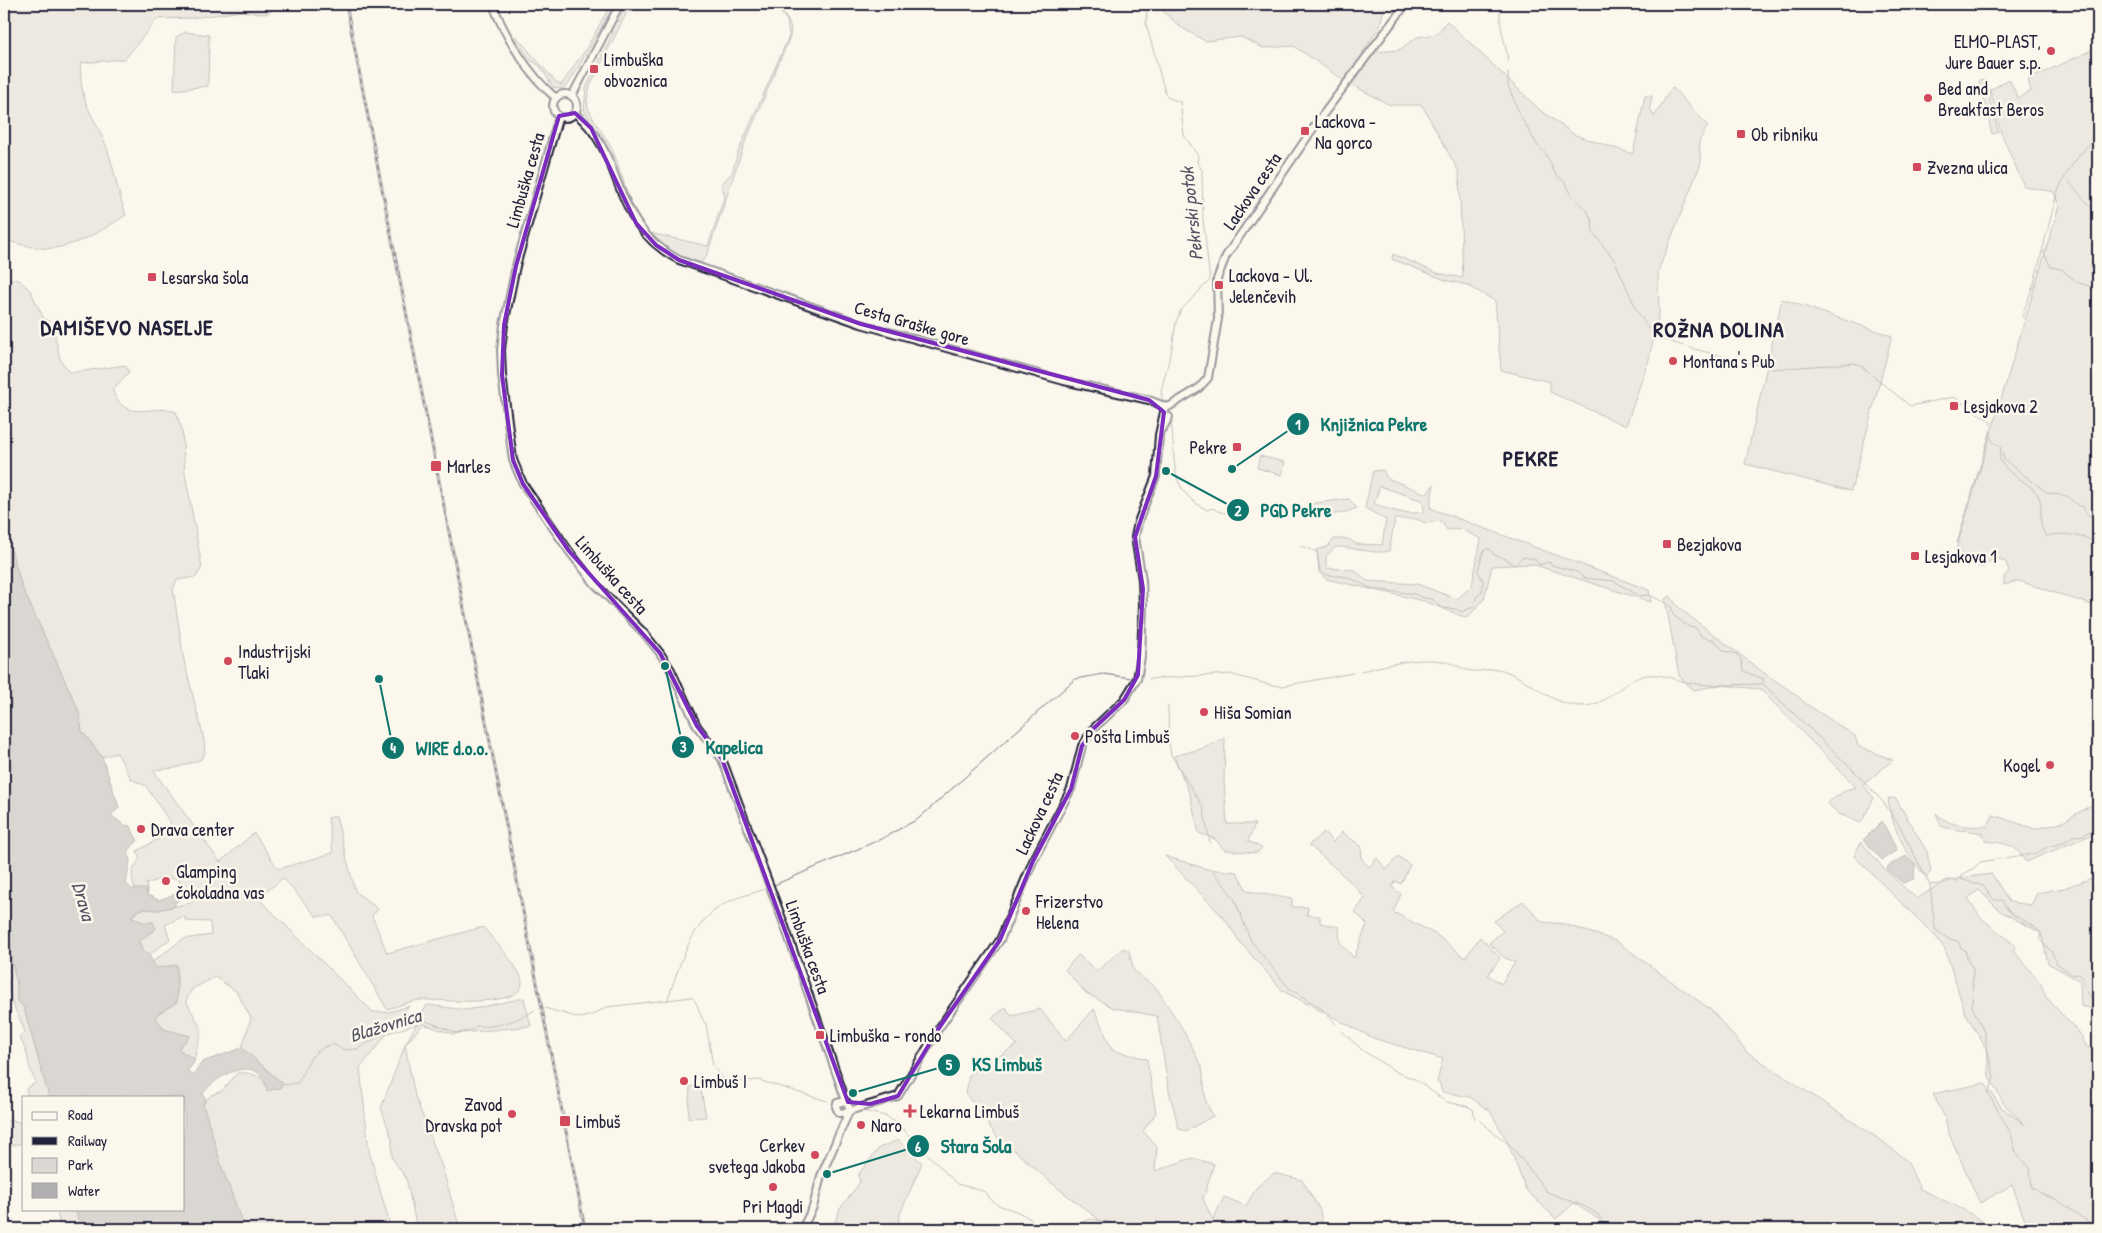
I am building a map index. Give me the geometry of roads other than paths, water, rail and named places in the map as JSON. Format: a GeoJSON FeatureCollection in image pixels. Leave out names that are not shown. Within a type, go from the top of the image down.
{"type":"FeatureCollection","features":[{"type":"Feature","properties":{"kind":"street"},"geometry":{"type":"LineString","coordinates":[[493,4],[512,43],[535,77],[556,98]]}},
{"type":"Feature","properties":{"kind":"street"},"geometry":{"type":"LineString","coordinates":[[572,96],[620,4]]}},
{"type":"Feature","properties":{"kind":"street","name":"Lackova cesta"},"geometry":{"type":"LineString","coordinates":[[849,1112],[898,1096],[939,1028],[993,954],[1034,861],[1071,789],[1082,746],[1093,729],[1124,700],[1137,679],[1141,657],[1143,605],[1142,580],[1135,537],[1138,522],[1156,481],[1160,441],[1168,411],[1204,383],[1210,371],[1218,319],[1217,279],[1226,256],[1319,120],[1406,4]]}},
{"type":"Feature","properties":{"kind":"street"},"geometry":{"type":"LineString","coordinates":[[562,94],[572,96],[577,104],[575,113],[566,118],[559,116],[553,108],[556,98],[562,94]]}},
{"type":"Feature","properties":{"kind":"street","name":"Cesta Graške gore"},"geometry":{"type":"LineString","coordinates":[[575,113],[596,134],[629,213],[656,245],[670,256],[690,265],[861,324],[1029,371],[1155,402],[1168,411]]}},
{"type":"Feature","properties":{"kind":"street","name":"Limbuška cesta"},"geometry":{"type":"LineString","coordinates":[[559,116],[516,266],[503,331],[502,375],[513,460],[523,484],[568,551],[596,584],[644,633],[666,660],[697,726],[727,769],[771,886],[836,1070]]}},
{"type":"Feature","properties":{"kind":"street"},"geometry":{"type":"LineString","coordinates":[[836,1070],[839,1101],[836,1107],[840,1121],[836,1139]]}},
{"type":"Feature","properties":{"kind":"street"},"geometry":{"type":"LineString","coordinates":[[802,1229],[810,1214],[821,1176],[849,1112],[836,1070]]}},
{"type":"Feature","properties":{"kind":"street"},"geometry":{"type":"LineString","coordinates":[[839,1101],[870,1104]]}},
{"type":"Feature","properties":{"kind":"street"},"geometry":{"type":"LineString","coordinates":[[839,1113],[849,1112]]}},
{"type":"Feature","properties":{"kind":"water","name":"Drava"},"geometry":{"type":"Polygon","coordinates":[[[4,540],[11,550],[22,587],[78,709],[82,731],[102,757],[119,808],[111,815],[124,825],[130,826],[138,841],[128,850],[130,861],[126,884],[132,889],[146,889],[147,895],[159,900],[175,894],[178,901],[175,902],[175,906],[158,910],[142,909],[131,916],[142,922],[153,922],[156,929],[139,941],[142,950],[149,955],[156,968],[177,965],[177,1002],[155,1016],[164,1029],[190,1036],[178,1049],[195,1060],[190,1068],[187,1069],[193,1076],[202,1062],[242,1048],[283,1084],[280,1088],[267,1091],[263,1079],[256,1072],[248,1069],[238,1070],[218,1079],[203,1094],[206,1099],[203,1104],[222,1168],[245,1229],[81,1229],[75,1210],[185,1210],[185,1096],[49,1096],[24,1008],[17,1000],[17,984],[4,934],[4,540]]]}},
{"type":"Feature","properties":{"kind":"water"},"geometry":{"type":"Polygon","coordinates":[[[1882,821],[1897,850],[1882,860],[1863,840],[1882,821]]]}},
{"type":"Feature","properties":{"kind":"water"},"geometry":{"type":"Polygon","coordinates":[[[1906,856],[1915,865],[1914,879],[1903,883],[1887,870],[1888,866],[1906,856]]]}},
{"type":"Feature","properties":{"kind":"waterway","name":"Pekrski potok"},"geometry":{"type":"LineString","coordinates":[[1134,4],[1147,8],[1146,24],[1165,92],[1167,97],[1180,102],[1184,135],[1198,156],[1197,162],[1202,170],[1203,219],[1210,280],[1181,310],[1176,322],[1172,348],[1161,391],[1163,402]]}},
{"type":"Feature","properties":{"kind":"waterway"},"geometry":{"type":"LineString","coordinates":[[1501,4],[1500,20],[1508,62]]}},
{"type":"Feature","properties":{"kind":"waterway"},"geometry":{"type":"LineString","coordinates":[[1508,72],[1508,86],[1521,117],[1537,145],[1546,154],[1555,174],[1565,182],[1573,197],[1588,212],[1592,221],[1593,232],[1615,261],[1638,313],[1655,337],[1684,346]]}},
{"type":"Feature","properties":{"kind":"waterway"},"geometry":{"type":"LineString","coordinates":[[2022,317],[2034,283],[2057,193],[2074,162],[2098,137]]}},
{"type":"Feature","properties":{"kind":"waterway"},"geometry":{"type":"LineString","coordinates":[[2069,182],[2093,209],[2098,210]]}},
{"type":"Feature","properties":{"kind":"waterway"},"geometry":{"type":"LineString","coordinates":[[2043,251],[2051,267],[2061,269],[2077,282],[2098,289]]}},
{"type":"Feature","properties":{"kind":"waterway"},"geometry":{"type":"LineString","coordinates":[[1690,348],[1774,369],[1854,363],[1860,365],[1910,406],[1954,397],[1991,422],[1991,425]]}},
{"type":"Feature","properties":{"kind":"waterway"},"geometry":{"type":"LineString","coordinates":[[1171,423],[1176,472],[1179,483],[1185,493],[1194,502],[1207,510],[1213,508],[1220,512],[1246,516]]}},
{"type":"Feature","properties":{"kind":"waterway"},"geometry":{"type":"LineString","coordinates":[[1990,430],[1992,441],[2001,447],[2000,457],[2002,463],[2038,495],[2041,505],[2041,521],[2046,536],[2058,534],[2072,535],[2086,538],[2098,544]]}},
{"type":"Feature","properties":{"kind":"waterway"},"geometry":{"type":"LineString","coordinates":[[1957,543],[1990,433]]}},
{"type":"Feature","properties":{"kind":"waterway"},"geometry":{"type":"LineString","coordinates":[[2002,452],[2004,460],[2048,493],[2067,496],[2079,506],[2083,506],[2086,513],[2098,523]]}},
{"type":"Feature","properties":{"kind":"waterway"},"geometry":{"type":"LineString","coordinates":[[1300,546],[1317,552],[1320,570],[1327,575],[1347,577],[1373,589],[1415,594],[1432,599],[1442,608],[1456,609],[1461,612],[1474,607],[1476,597],[1482,592],[1483,581],[1478,571],[1483,552],[1486,549],[1490,549],[1494,555],[1506,559],[1514,565],[1523,557],[1535,559],[1539,565],[1550,562],[1551,565],[1577,572],[1584,578],[1614,581],[1639,596],[1650,595],[1671,606],[1673,615],[1689,627],[1696,628],[1702,637],[1714,640],[1724,651],[1737,654],[1741,659],[1743,671],[1764,679],[1763,683]]}},
{"type":"Feature","properties":{"kind":"waterway"},"geometry":{"type":"LineString","coordinates":[[1361,671],[1402,662],[1422,660],[1447,662],[1472,671],[1501,670],[1515,675],[1561,702],[1583,706],[1599,702],[1630,682],[1647,675],[1660,675],[1698,684],[1763,684],[1854,771],[1884,803],[1899,825],[1930,885],[1935,929],[1948,939],[1958,941],[1961,948],[1965,950],[1968,961],[1973,969],[1972,1006],[1984,1032],[1994,1079],[1988,1093],[2011,1134],[2016,1153],[2030,1168],[2032,1188],[2043,1195],[2057,1200],[2082,1218],[2098,1226]]}},
{"type":"Feature","properties":{"kind":"waterway"},"geometry":{"type":"LineString","coordinates":[[1149,679],[1230,674],[1271,685],[1283,686],[1353,673]]}},
{"type":"Feature","properties":{"kind":"waterway"},"geometry":{"type":"LineString","coordinates":[[772,886],[881,839],[918,819],[1075,679],[1104,674],[1131,678]]}},
{"type":"Feature","properties":{"kind":"waterway"},"geometry":{"type":"LineString","coordinates":[[1168,706],[1171,755],[1203,807],[1210,843]]}},
{"type":"Feature","properties":{"kind":"waterway"},"geometry":{"type":"LineString","coordinates":[[2098,825],[2084,835],[2073,836],[2063,843],[2047,847],[2037,853],[1980,862],[1973,869],[1961,875],[1960,879],[1984,886],[1994,900],[2002,900],[2005,907],[2036,929],[2041,934],[2039,939],[2052,952],[2056,963],[2073,975],[2078,974],[2082,976],[2087,991],[2098,1004]]}},
{"type":"Feature","properties":{"kind":"waterway"},"geometry":{"type":"LineString","coordinates":[[1213,871],[1234,898],[1251,941],[1289,988],[1322,1009],[1336,1024]]}},
{"type":"Feature","properties":{"kind":"waterway"},"geometry":{"type":"LineString","coordinates":[[1930,885],[1940,884],[1947,880],[1958,881]]}},
{"type":"Feature","properties":{"kind":"waterway"},"geometry":{"type":"LineString","coordinates":[[667,1001],[686,950],[699,927],[708,916],[729,902],[768,888]]}},
{"type":"Feature","properties":{"kind":"waterway","name":"Blažovnica"},"geometry":{"type":"LineString","coordinates":[[545,1008],[579,1018],[592,1015],[607,1007],[692,997],[706,1024],[713,1066],[721,1077],[734,1082],[758,1080],[827,1101]]}},
{"type":"Feature","properties":{"kind":"waterway","name":"Blažovnica"},"geometry":{"type":"LineString","coordinates":[[283,1085],[298,1083],[310,1059],[318,1051],[332,1044],[346,1050],[357,1049],[382,1035],[426,1021],[457,1033],[470,1031],[477,1026],[492,1026],[507,1022],[535,1010]]}},
{"type":"Feature","properties":{"kind":"waterway"},"geometry":{"type":"LineString","coordinates":[[1342,1031],[1362,1050],[1396,1072],[1417,1080],[1446,1102],[1473,1109],[1475,1119]]}},
{"type":"Feature","properties":{"kind":"waterway","name":"Blažovnica"},"geometry":{"type":"LineString","coordinates":[[862,1111],[886,1116],[898,1124],[957,1184],[986,1192],[992,1201],[1021,1214],[1045,1229]]}},
{"type":"Feature","properties":{"kind":"waterway"},"geometry":{"type":"LineString","coordinates":[[1480,1121],[1512,1147],[1547,1192],[1586,1207],[1597,1214],[1608,1227]]}},
{"type":"Feature","properties":{"kind":"waterway","name":"Blažovnica"},"geometry":{"type":"LineString","coordinates":[[1057,1229],[1070,1228],[1089,1219],[1109,1222],[1117,1229]]}},
{"type":"Feature","properties":{"kind":"railway"},"geometry":{"type":"LineString","coordinates":[[346,4],[585,1229]]}},
{"type":"Feature","properties":{"kind":"place","name":"ELMO-PLAST, Jure Bauer s.p."},"geometry":{"type":"Point","coordinates":[2051,51]}},
{"type":"Feature","properties":{"kind":"place","name":"Limbuška obvoznica"},"geometry":{"type":"Point","coordinates":[594,69]}},
{"type":"Feature","properties":{"kind":"place","name":"Bed and Breakfast Beros"},"geometry":{"type":"Point","coordinates":[1928,98]}},
{"type":"Feature","properties":{"kind":"place","name":"Lackova - Na gorco"},"geometry":{"type":"Point","coordinates":[1305,131]}},
{"type":"Feature","properties":{"kind":"place","name":"Ob ribniku"},"geometry":{"type":"Point","coordinates":[1741,134]}},
{"type":"Feature","properties":{"kind":"place","name":"Zvezna ulica"},"geometry":{"type":"Point","coordinates":[1917,167]}},
{"type":"Feature","properties":{"kind":"place","name":"Lesarska šola"},"geometry":{"type":"Point","coordinates":[152,277]}},
{"type":"Feature","properties":{"kind":"place","name":"Lackova - Ul. Jelenčevih"},"geometry":{"type":"Point","coordinates":[1219,285]}},
{"type":"Feature","properties":{"kind":"place","name":"Montana's Pub"},"geometry":{"type":"Point","coordinates":[1673,361]}},
{"type":"Feature","properties":{"kind":"place","name":"Lesjakova 2"},"geometry":{"type":"Point","coordinates":[1954,406]}},
{"type":"Feature","properties":{"kind":"place","name":"Pekre"},"geometry":{"type":"Point","coordinates":[1237,447]}},
{"type":"Feature","properties":{"kind":"place","name":"Marles"},"geometry":{"type":"Point","coordinates":[436,466]}},
{"type":"Feature","properties":{"kind":"place","name":"Knjižnica Pekre"},"geometry":{"type":"Point","coordinates":[1232,469]}},
{"type":"Feature","properties":{"kind":"place","name":"PGD Pekre"},"geometry":{"type":"Point","coordinates":[1166,471]}},
{"type":"Feature","properties":{"kind":"place","name":"Bezjakova"},"geometry":{"type":"Point","coordinates":[1667,544]}},
{"type":"Feature","properties":{"kind":"place","name":"Lesjakova 1"},"geometry":{"type":"Point","coordinates":[1915,556]}},
{"type":"Feature","properties":{"kind":"place","name":"Industrijski Tlaki"},"geometry":{"type":"Point","coordinates":[228,661]}},
{"type":"Feature","properties":{"kind":"place","name":"Kapelica"},"geometry":{"type":"Point","coordinates":[665,666]}},
{"type":"Feature","properties":{"kind":"place","name":"WIRE d.o.o."},"geometry":{"type":"Point","coordinates":[379,679]}},
{"type":"Feature","properties":{"kind":"place","name":"Hiša Somian"},"geometry":{"type":"Point","coordinates":[1204,712]}},
{"type":"Feature","properties":{"kind":"place","name":"Pošta Limbuš"},"geometry":{"type":"Point","coordinates":[1075,736]}},
{"type":"Feature","properties":{"kind":"place","name":"Kogel"},"geometry":{"type":"Point","coordinates":[2050,765]}},
{"type":"Feature","properties":{"kind":"place","name":"Drava center"},"geometry":{"type":"Point","coordinates":[141,829]}},
{"type":"Feature","properties":{"kind":"place","name":"Glamping čokoladna vas"},"geometry":{"type":"Point","coordinates":[166,881]}},
{"type":"Feature","properties":{"kind":"place","name":"Frizerstvo Helena"},"geometry":{"type":"Point","coordinates":[1026,911]}},
{"type":"Feature","properties":{"kind":"place","name":"Limbuška - rondo"},"geometry":{"type":"Point","coordinates":[820,1035]}},
{"type":"Feature","properties":{"kind":"place","name":"Limbuš I"},"geometry":{"type":"Point","coordinates":[684,1081]}},
{"type":"Feature","properties":{"kind":"place","name":"KS Limbuš"},"geometry":{"type":"Point","coordinates":[853,1093]}},
{"type":"Feature","properties":{"kind":"place","name":"Lekarna Limbuš"},"geometry":{"type":"Point","coordinates":[910,1111]}},
{"type":"Feature","properties":{"kind":"place","name":"Zavod Dravska pot"},"geometry":{"type":"Point","coordinates":[512,1114]}},
{"type":"Feature","properties":{"kind":"place","name":"Limbuš"},"geometry":{"type":"Point","coordinates":[565,1121]}},
{"type":"Feature","properties":{"kind":"place","name":"Naro"},"geometry":{"type":"Point","coordinates":[861,1125]}},
{"type":"Feature","properties":{"kind":"place","name":"Cerkev svetega Jakoba"},"geometry":{"type":"Point","coordinates":[815,1155]}},
{"type":"Feature","properties":{"kind":"place","name":"Stara Šola"},"geometry":{"type":"Point","coordinates":[827,1174]}},
{"type":"Feature","properties":{"kind":"place","name":"Pri Magdi"},"geometry":{"type":"Point","coordinates":[773,1187]}},
{"type":"Feature","properties":{"kind":"district","name":"DAMIŠEVO NASELJE"},"geometry":{"type":"Point","coordinates":[127,327]}},
{"type":"Feature","properties":{"kind":"district","name":"ROŽNA DOLINA"},"geometry":{"type":"Point","coordinates":[1719,329]}},
{"type":"Feature","properties":{"kind":"district","name":"PEKRE"},"geometry":{"type":"Point","coordinates":[1531,458]}}]}
